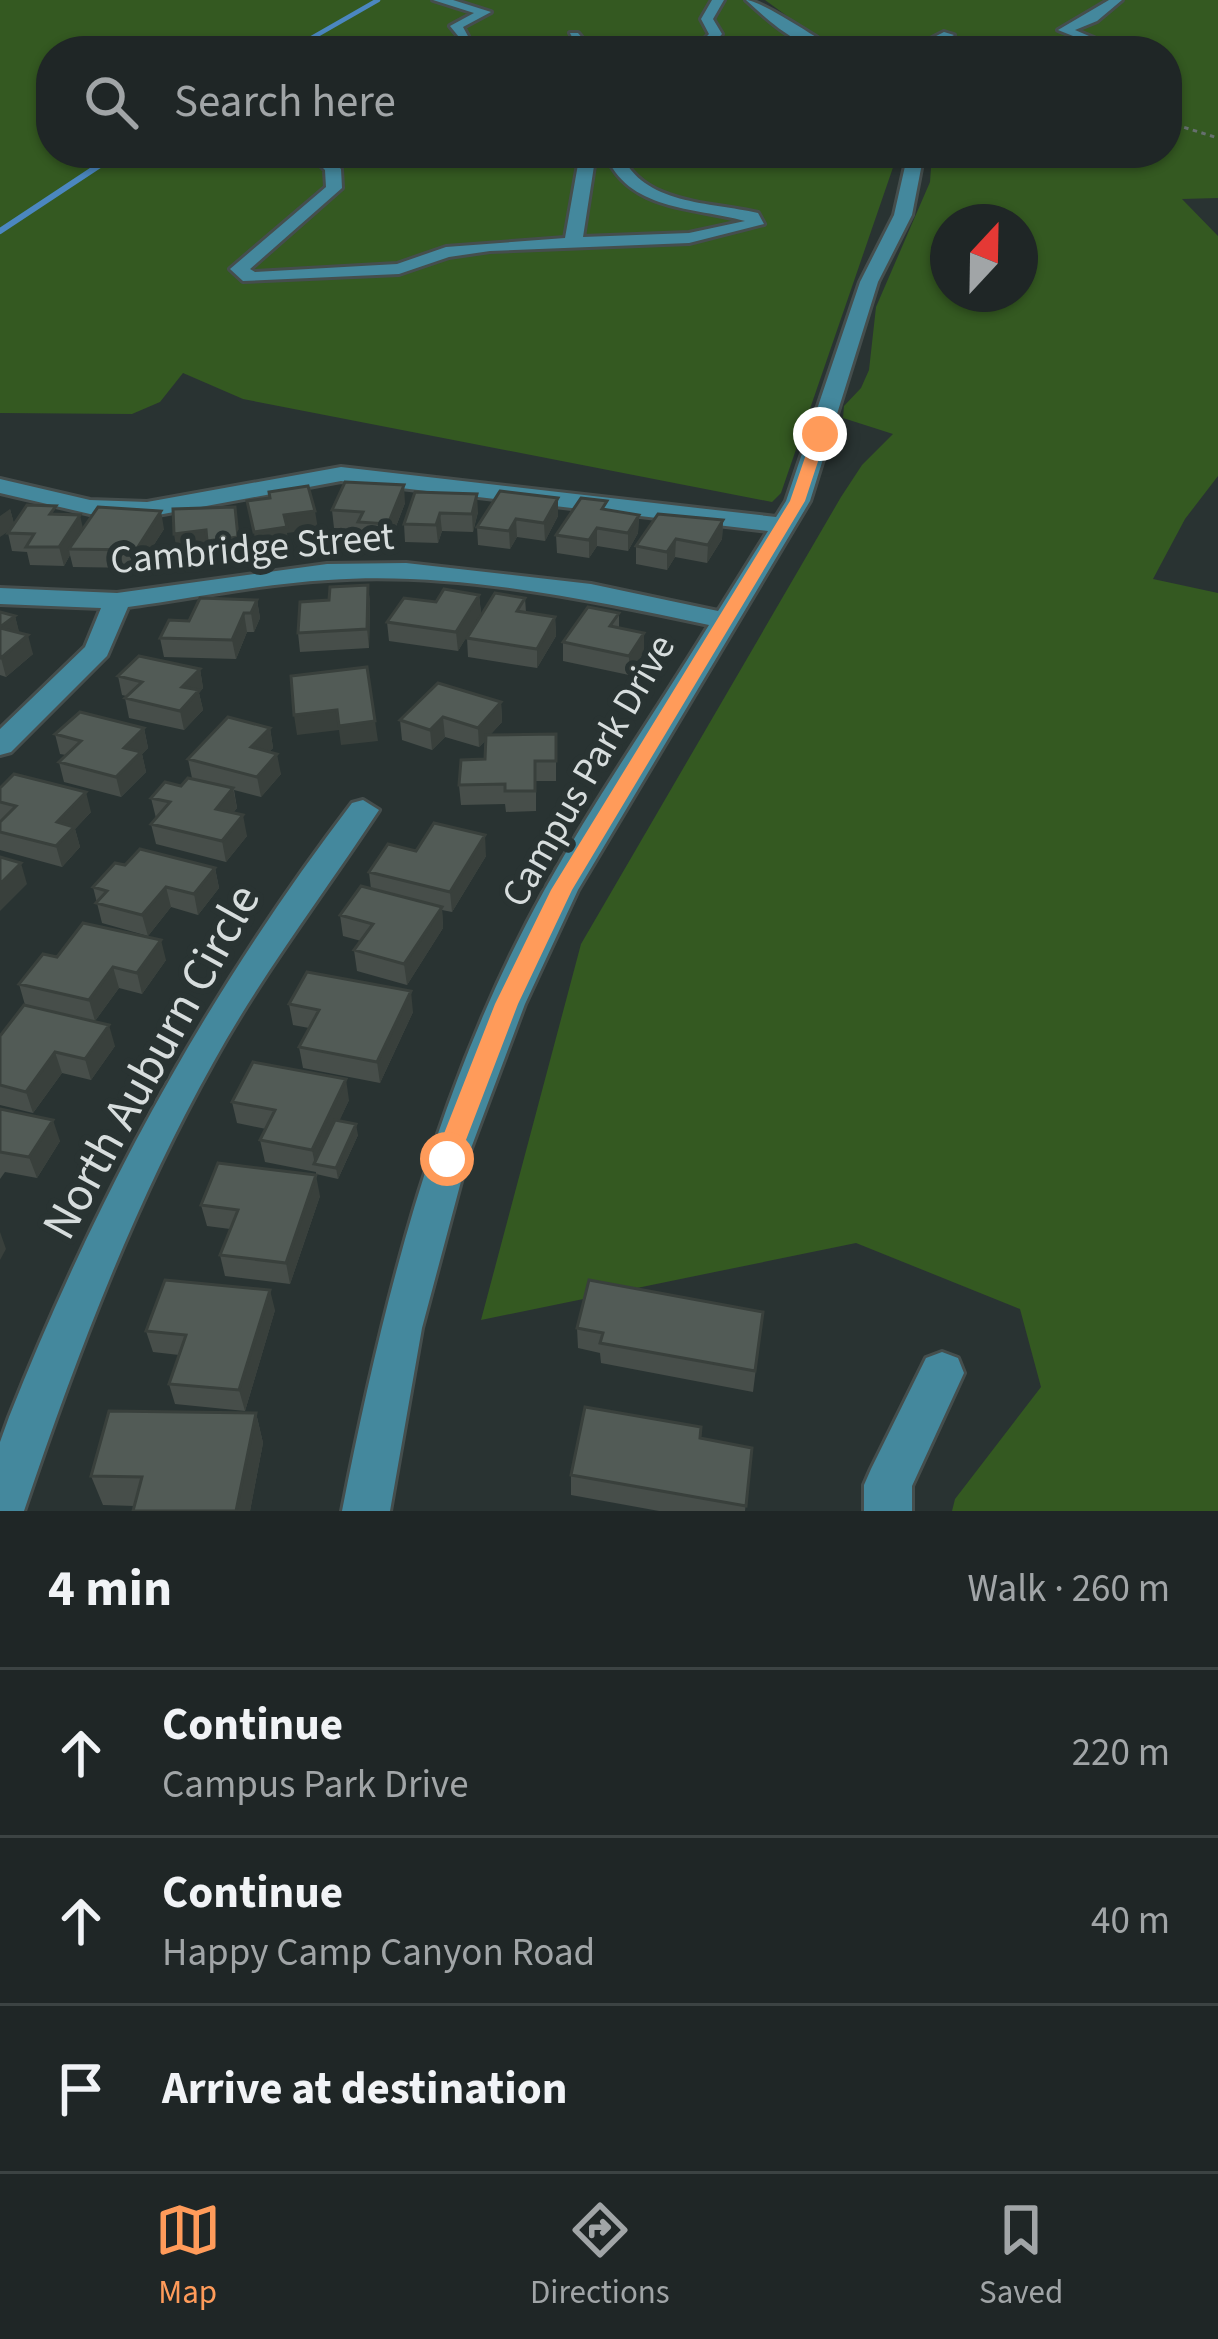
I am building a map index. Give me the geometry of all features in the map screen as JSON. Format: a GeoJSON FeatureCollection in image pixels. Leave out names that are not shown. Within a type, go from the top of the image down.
{"type":"FeatureCollection","features":[{"type":"Feature","properties":{"kind":"street"},"geometry":{"type":"LineString","coordinates":[[440,0],[485,12],[457,26],[462,36]]}},
{"type":"Feature","properties":{"kind":"street"},"geometry":{"type":"LineString","coordinates":[[714,36],[707,19],[718,0]]}},
{"type":"Feature","properties":{"kind":"street"},"geometry":{"type":"LineString","coordinates":[[752,0],[799,36]]}},
{"type":"Feature","properties":{"kind":"street"},"geometry":{"type":"LineString","coordinates":[[1077,36],[1064,30],[1094,19],[1117,0]]}},
{"type":"Feature","properties":{"kind":"street"},"geometry":{"type":"LineString","coordinates":[[331,168],[334,188],[274,242],[245,261],[239,269],[243,273],[264,278],[399,269],[463,249],[689,238],[755,224],[752,217],[642,189],[620,175],[618,168]]}},
{"type":"Feature","properties":{"kind":"street"},"geometry":{"type":"LineString","coordinates":[[573,243],[586,168]]}},
{"type":"Feature","properties":{"kind":"street","name":"Campus Park Drive"},"geometry":{"type":"LineString","coordinates":[[366,1511],[400,1328],[441,1180],[507,1004],[562,890],[790,513],[869,282],[903,215],[913,168]]}},
{"type":"Feature","properties":{"kind":"street"},"geometry":{"type":"LineString","coordinates":[[0,486],[116,511],[171,507],[340,474],[790,513]]}},
{"type":"Feature","properties":{"kind":"street","name":"Cambridge Street"},"geometry":{"type":"LineString","coordinates":[[0,596],[117,601],[327,572],[406,571],[548,585],[723,620]]}},
{"type":"Feature","properties":{"kind":"street"},"geometry":{"type":"LineString","coordinates":[[0,746],[97,650],[117,601]]}},
{"type":"Feature","properties":{"kind":"street","name":"North Auburn Circle"},"geometry":{"type":"LineString","coordinates":[[0,1510],[72,1318],[133,1178],[232,998],[322,862],[363,810]]}},
{"type":"Feature","properties":{"kind":"street"},"geometry":{"type":"LineString","coordinates":[[888,1511],[888,1485],[942,1373]]}},
{"type":"Feature","properties":{"kind":"path"},"geometry":{"type":"LineString","coordinates":[[1182,127],[1218,138]]}},
{"type":"Feature","properties":{"kind":"green space"},"geometry":{"type":"Polygon","coordinates":[[[0,0],[745,0],[793,36],[36,36],[36,168],[893,168],[781,493],[772,502],[243,399],[183,373],[160,402],[132,414],[0,413],[0,0]]]}},
{"type":"Feature","properties":{"kind":"green space"},"geometry":{"type":"Polygon","coordinates":[[[765,0],[1218,0],[1218,198],[1182,199],[1218,236],[1218,476],[1185,519],[1153,579],[1218,593],[1218,1511],[952,1511],[955,1499],[1041,1387],[1020,1309],[856,1243],[481,1320],[581,944],[841,497],[862,465],[893,434],[843,418],[844,406],[861,388],[869,370],[876,307],[930,182],[931,168],[1182,168],[1182,36],[814,36],[765,0]]]}},
{"type":"Feature","properties":{"kind":"building"},"geometry":{"type":"Polygon","coordinates":[[[345,482],[404,485],[388,524],[358,522],[363,512],[332,510],[345,482]]]}},
{"type":"Feature","properties":{"kind":"building"},"geometry":{"type":"Polygon","coordinates":[[[308,486],[315,511],[284,515],[287,527],[254,532],[247,501],[308,486]]]}},
{"type":"Feature","properties":{"kind":"building"},"geometry":{"type":"Polygon","coordinates":[[[500,491],[558,498],[544,523],[516,519],[509,531],[477,527],[500,491]]]}},
{"type":"Feature","properties":{"kind":"building"},"geometry":{"type":"Polygon","coordinates":[[[415,492],[477,494],[472,514],[440,513],[436,525],[404,524],[415,492]]]}},
{"type":"Feature","properties":{"kind":"building"},"geometry":{"type":"Polygon","coordinates":[[[581,498],[607,501],[602,509],[639,515],[628,533],[597,528],[589,540],[556,535],[581,498]]]}},
{"type":"Feature","properties":{"kind":"building"},"geometry":{"type":"Polygon","coordinates":[[[27,505],[56,506],[50,514],[80,515],[59,547],[26,547],[34,534],[8,533],[27,505]]]}},
{"type":"Feature","properties":{"kind":"building"},"geometry":{"type":"Polygon","coordinates":[[[98,507],[161,511],[136,550],[69,549],[98,507]]]}},
{"type":"Feature","properties":{"kind":"building"},"geometry":{"type":"Polygon","coordinates":[[[235,507],[238,537],[207,541],[206,530],[174,534],[173,509],[235,507]]]}},
{"type":"Feature","properties":{"kind":"building"},"geometry":{"type":"Polygon","coordinates":[[[658,514],[723,520],[708,545],[676,539],[667,552],[636,546],[658,514]]]}},
{"type":"Feature","properties":{"kind":"building"},"geometry":{"type":"Polygon","coordinates":[[[368,585],[367,629],[298,633],[300,602],[329,600],[330,587],[368,585]]]}},
{"type":"Feature","properties":{"kind":"building"},"geometry":{"type":"Polygon","coordinates":[[[444,589],[479,595],[456,632],[387,622],[404,598],[436,602],[444,589]]]}},
{"type":"Feature","properties":{"kind":"building"},"geometry":{"type":"Polygon","coordinates":[[[495,593],[525,598],[517,611],[555,617],[537,649],[467,638],[495,593]]]}},
{"type":"Feature","properties":{"kind":"building"},"geometry":{"type":"Polygon","coordinates":[[[200,598],[257,600],[251,613],[244,613],[232,640],[160,638],[169,620],[189,621],[200,598]]]}},
{"type":"Feature","properties":{"kind":"building"},"geometry":{"type":"Polygon","coordinates":[[[588,607],[619,613],[610,626],[644,633],[629,656],[563,642],[588,607]]]}},
{"type":"Feature","properties":{"kind":"building"},"geometry":{"type":"Polygon","coordinates":[[[0,612],[15,616],[0,627],[0,612]]]}},
{"type":"Feature","properties":{"kind":"building"},"geometry":{"type":"Polygon","coordinates":[[[0,628],[28,635],[1,658],[0,657],[0,628]]]}},
{"type":"Feature","properties":{"kind":"building"},"geometry":{"type":"Polygon","coordinates":[[[139,656],[200,669],[182,687],[199,690],[180,711],[125,698],[142,682],[118,676],[139,656]]]}},
{"type":"Feature","properties":{"kind":"building"},"geometry":{"type":"Polygon","coordinates":[[[367,667],[375,721],[339,726],[337,710],[294,715],[291,676],[367,667]]]}},
{"type":"Feature","properties":{"kind":"building"},"geometry":{"type":"Polygon","coordinates":[[[438,683],[501,702],[478,728],[443,717],[430,730],[400,720],[438,683]]]}},
{"type":"Feature","properties":{"kind":"building"},"geometry":{"type":"Polygon","coordinates":[[[80,712],[144,728],[124,748],[141,752],[116,777],[59,762],[81,741],[55,734],[80,712]]]}},
{"type":"Feature","properties":{"kind":"building"},"geometry":{"type":"Polygon","coordinates":[[[228,717],[270,728],[251,747],[277,754],[257,777],[188,759],[228,717]]]}},
{"type":"Feature","properties":{"kind":"building"},"geometry":{"type":"Polygon","coordinates":[[[556,734],[556,761],[535,761],[535,791],[505,791],[505,784],[459,785],[461,760],[485,759],[486,735],[556,734]]]}},
{"type":"Feature","properties":{"kind":"building"},"geometry":{"type":"Polygon","coordinates":[[[14,774],[86,792],[57,822],[74,827],[56,846],[0,832],[0,822],[16,806],[0,802],[0,788],[14,774]]]}},
{"type":"Feature","properties":{"kind":"building"},"geometry":{"type":"Polygon","coordinates":[[[188,778],[233,788],[216,809],[243,815],[222,841],[151,824],[170,802],[151,798],[165,782],[181,786],[188,778]]]}},
{"type":"Feature","properties":{"kind":"building"},"geometry":{"type":"Polygon","coordinates":[[[434,823],[485,835],[450,892],[369,872],[388,844],[416,851],[434,823]]]}},
{"type":"Feature","properties":{"kind":"building"},"geometry":{"type":"Polygon","coordinates":[[[140,849],[215,868],[194,894],[166,887],[142,915],[96,903],[107,891],[93,887],[115,863],[125,865],[140,849]]]}},
{"type":"Feature","properties":{"kind":"building"},"geometry":{"type":"Polygon","coordinates":[[[0,857],[21,863],[0,884],[0,857]]]}},
{"type":"Feature","properties":{"kind":"building"},"geometry":{"type":"Polygon","coordinates":[[[361,886],[442,907],[404,964],[354,950],[373,924],[340,915],[361,886]]]}},
{"type":"Feature","properties":{"kind":"building"},"geometry":{"type":"Polygon","coordinates":[[[83,923],[161,940],[137,973],[113,967],[89,1000],[19,984],[43,954],[57,957],[83,923]]]}},
{"type":"Feature","properties":{"kind":"building"},"geometry":{"type":"Polygon","coordinates":[[[307,972],[411,991],[377,1062],[299,1047],[319,1010],[289,1004],[307,972]]]}},
{"type":"Feature","properties":{"kind":"building"},"geometry":{"type":"Polygon","coordinates":[[[24,1005],[109,1025],[85,1059],[55,1052],[26,1092],[0,1085],[0,1036],[24,1005]]]}},
{"type":"Feature","properties":{"kind":"building"},"geometry":{"type":"Polygon","coordinates":[[[253,1062],[346,1079],[312,1150],[260,1140],[275,1110],[232,1102],[253,1062]]]}},
{"type":"Feature","properties":{"kind":"building"},"geometry":{"type":"Polygon","coordinates":[[[0,1109],[53,1120],[29,1157],[0,1152],[0,1109]]]}},
{"type":"Feature","properties":{"kind":"building"},"geometry":{"type":"Polygon","coordinates":[[[335,1120],[356,1124],[336,1168],[314,1164],[335,1120]]]}},
{"type":"Feature","properties":{"kind":"building"},"geometry":{"type":"Polygon","coordinates":[[[218,1163],[316,1175],[286,1263],[220,1255],[238,1210],[201,1205],[218,1163]]]}},
{"type":"Feature","properties":{"kind":"building"},"geometry":{"type":"Polygon","coordinates":[[[165,1280],[270,1290],[239,1390],[169,1384],[186,1335],[146,1331],[165,1280]]]}},
{"type":"Feature","properties":{"kind":"building"},"geometry":{"type":"Polygon","coordinates":[[[589,1280],[763,1312],[755,1371],[600,1343],[603,1333],[577,1328],[589,1280]]]}},
{"type":"Feature","properties":{"kind":"building"},"geometry":{"type":"Polygon","coordinates":[[[585,1407],[701,1427],[700,1438],[752,1448],[746,1506],[571,1475],[585,1407]]]}},
{"type":"Feature","properties":{"kind":"building"},"geometry":{"type":"Polygon","coordinates":[[[109,1411],[256,1413],[236,1511],[133,1511],[142,1477],[91,1476],[109,1411]]]}},
{"type":"Feature","properties":{"kind":"waterway"},"geometry":{"type":"LineString","coordinates":[[315,36],[378,0]]}},
{"type":"Feature","properties":{"kind":"waterway"},"geometry":{"type":"LineString","coordinates":[[0,231],[95,168]]}},
{"type":"Feature","properties":{"kind":"route"},"geometry":{"type":"LineString","coordinates":[[447,1159],[507,1004],[562,890],[797,501],[820,434]]}}]}
